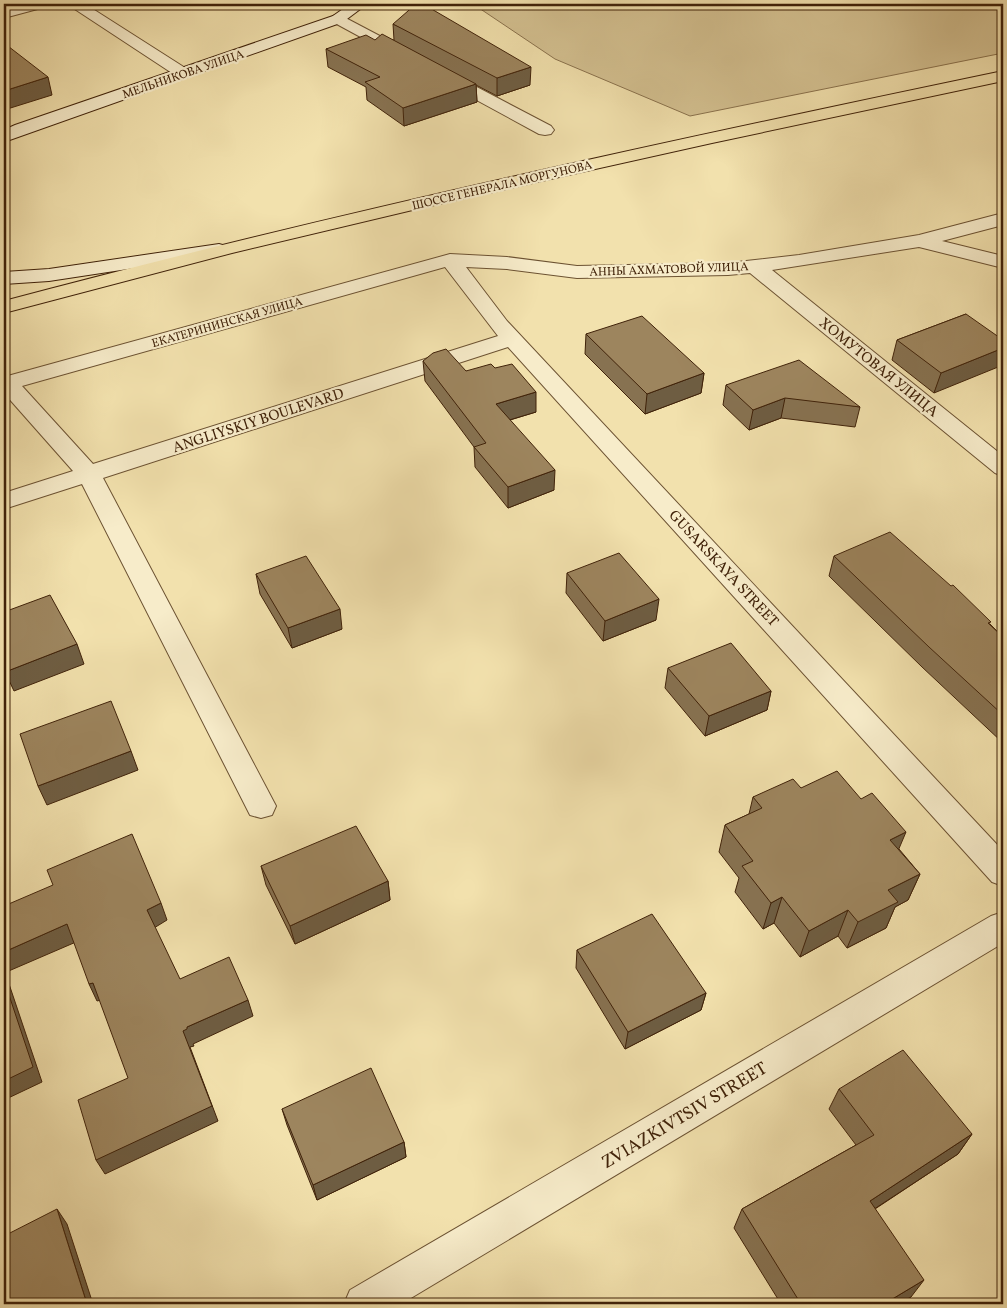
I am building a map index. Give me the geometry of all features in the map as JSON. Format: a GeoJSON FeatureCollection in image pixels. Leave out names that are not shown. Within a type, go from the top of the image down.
{"type":"FeatureCollection","features":[{"type":"Feature","properties":{"kind":"main road","name":"ШОССЕ ГЕНЕРАЛА МОРГУНОВА"},"geometry":{"type":"LineString","coordinates":[[4,307],[228,248],[734,132],[1003,76]]}},
{"type":"Feature","properties":{"kind":"street"},"geometry":{"type":"LineString","coordinates":[[4,13],[40,4]]}},
{"type":"Feature","properties":{"kind":"street"},"geometry":{"type":"LineString","coordinates":[[75,4],[184,74]]}},
{"type":"Feature","properties":{"kind":"street","name":"МЕЛЬНИКОВА УЛИЦА"},"geometry":{"type":"LineString","coordinates":[[4,138],[21,129],[338,19],[358,4]]}},
{"type":"Feature","properties":{"kind":"street"},"geometry":{"type":"LineString","coordinates":[[338,19],[545,130]]}},
{"type":"Feature","properties":{"kind":"street"},"geometry":{"type":"LineString","coordinates":[[919,241],[1003,219]]}},
{"type":"Feature","properties":{"kind":"street","name":"АННЫ АХМАТОВОЙ УЛИЦА"},"geometry":{"type":"LineString","coordinates":[[450,260],[507,263],[577,272],[728,269],[799,262],[919,241],[1003,262]]}},
{"type":"Feature","properties":{"kind":"street"},"geometry":{"type":"LineString","coordinates":[[4,278],[49,275],[228,248]]}},
{"type":"Feature","properties":{"kind":"street","name":"GUSARSKAYA STREET"},"geometry":{"type":"LineString","coordinates":[[450,260],[513,338],[1003,872]]}},
{"type":"Feature","properties":{"kind":"street","name":"ЕКАТЕРИНИНСКАЯ УЛИЦА"},"geometry":{"type":"LineString","coordinates":[[5,383],[450,260]]}},
{"type":"Feature","properties":{"kind":"street","name":"ХОМУТОВАЯ УЛИЦА"},"geometry":{"type":"LineString","coordinates":[[754,266],[1003,468]]}},
{"type":"Feature","properties":{"kind":"street","name":"ANGLIYSKIY BOULEVARD"},"geometry":{"type":"LineString","coordinates":[[4,501],[513,338]]}},
{"type":"Feature","properties":{"kind":"street"},"geometry":{"type":"LineString","coordinates":[[5,383],[89,474],[261,806]]}},
{"type":"Feature","properties":{"kind":"street","name":"ZVIAZKIVTSIV STREET"},"geometry":{"type":"LineString","coordinates":[[364,1304],[1003,926]]}},
{"type":"Feature","properties":{"kind":"shaded area"},"geometry":{"type":"Polygon","coordinates":[[[485,4],[1003,4],[1003,53],[690,116],[555,59],[476,6],[485,4]]]}},
{"type":"Feature","properties":{"kind":"building"},"geometry":{"type":"Polygon","coordinates":[[[416,4],[423,4],[531,67],[497,78],[393,24],[416,4]]]}},
{"type":"Feature","properties":{"kind":"building"},"geometry":{"type":"Polygon","coordinates":[[[382,34],[476,84],[403,108],[365,82],[380,77],[326,49],[366,35],[375,40],[382,34]]]}},
{"type":"Feature","properties":{"kind":"building"},"geometry":{"type":"Polygon","coordinates":[[[4,43],[48,77],[4,91],[4,43]]]}},
{"type":"Feature","properties":{"kind":"building"},"geometry":{"type":"Polygon","coordinates":[[[966,314],[1003,340],[1003,348],[941,373],[897,340],[966,314]]]}},
{"type":"Feature","properties":{"kind":"building"},"geometry":{"type":"Polygon","coordinates":[[[642,316],[704,373],[647,394],[586,334],[642,316]]]}},
{"type":"Feature","properties":{"kind":"building"},"geometry":{"type":"Polygon","coordinates":[[[446,349],[466,371],[491,364],[495,368],[512,364],[536,392],[496,404],[555,470],[508,487],[474,447],[486,443],[423,361],[433,353],[446,349]]]}},
{"type":"Feature","properties":{"kind":"building"},"geometry":{"type":"Polygon","coordinates":[[[799,360],[860,407],[785,398],[753,410],[726,385],[799,360]]]}},
{"type":"Feature","properties":{"kind":"building"},"geometry":{"type":"Polygon","coordinates":[[[890,532],[951,586],[953,585],[991,622],[988,623],[1003,637],[1003,715],[834,556],[890,532]]]}},
{"type":"Feature","properties":{"kind":"building"},"geometry":{"type":"Polygon","coordinates":[[[619,553],[659,599],[605,621],[567,573],[619,553]]]}},
{"type":"Feature","properties":{"kind":"building"},"geometry":{"type":"Polygon","coordinates":[[[306,556],[340,609],[288,628],[256,574],[306,556]]]}},
{"type":"Feature","properties":{"kind":"building"},"geometry":{"type":"Polygon","coordinates":[[[50,595],[77,644],[5,672],[4,612],[50,595]]]}},
{"type":"Feature","properties":{"kind":"building"},"geometry":{"type":"Polygon","coordinates":[[[731,643],[771,691],[709,716],[668,668],[731,643]]]}},
{"type":"Feature","properties":{"kind":"building"},"geometry":{"type":"Polygon","coordinates":[[[111,701],[131,751],[38,786],[20,734],[111,701]]]}},
{"type":"Feature","properties":{"kind":"building"},"geometry":{"type":"Polygon","coordinates":[[[837,771],[861,799],[872,793],[906,832],[890,840],[920,874],[888,890],[898,902],[858,922],[848,910],[809,931],[782,897],[771,903],[742,866],[753,861],[725,825],[762,808],[753,797],[793,779],[801,788],[837,771]]]}},
{"type":"Feature","properties":{"kind":"building"},"geometry":{"type":"Polygon","coordinates":[[[356,826],[388,881],[290,926],[261,866],[356,826]]]}},
{"type":"Feature","properties":{"kind":"building"},"geometry":{"type":"Polygon","coordinates":[[[132,834],[161,903],[147,910],[180,979],[229,957],[248,1000],[187,1027],[183,1031],[212,1106],[96,1160],[78,1100],[128,1078],[93,983],[89,984],[67,924],[4,952],[4,906],[53,885],[47,870],[132,834]]]}},
{"type":"Feature","properties":{"kind":"building"},"geometry":{"type":"Polygon","coordinates":[[[652,914],[706,993],[628,1032],[577,950],[652,914]]]}},
{"type":"Feature","properties":{"kind":"building"},"geometry":{"type":"Polygon","coordinates":[[[4,980],[33,1067],[4,1081],[4,980]]]}},
{"type":"Feature","properties":{"kind":"building"},"geometry":{"type":"Polygon","coordinates":[[[903,1050],[972,1134],[870,1201],[924,1280],[884,1304],[801,1304],[742,1209],[874,1135],[839,1089],[903,1050]]]}},
{"type":"Feature","properties":{"kind":"building"},"geometry":{"type":"Polygon","coordinates":[[[371,1068],[404,1142],[313,1185],[282,1109],[371,1068]]]}},
{"type":"Feature","properties":{"kind":"building"},"geometry":{"type":"Polygon","coordinates":[[[57,1209],[87,1304],[4,1304],[4,1236],[57,1209]]]}}]}
